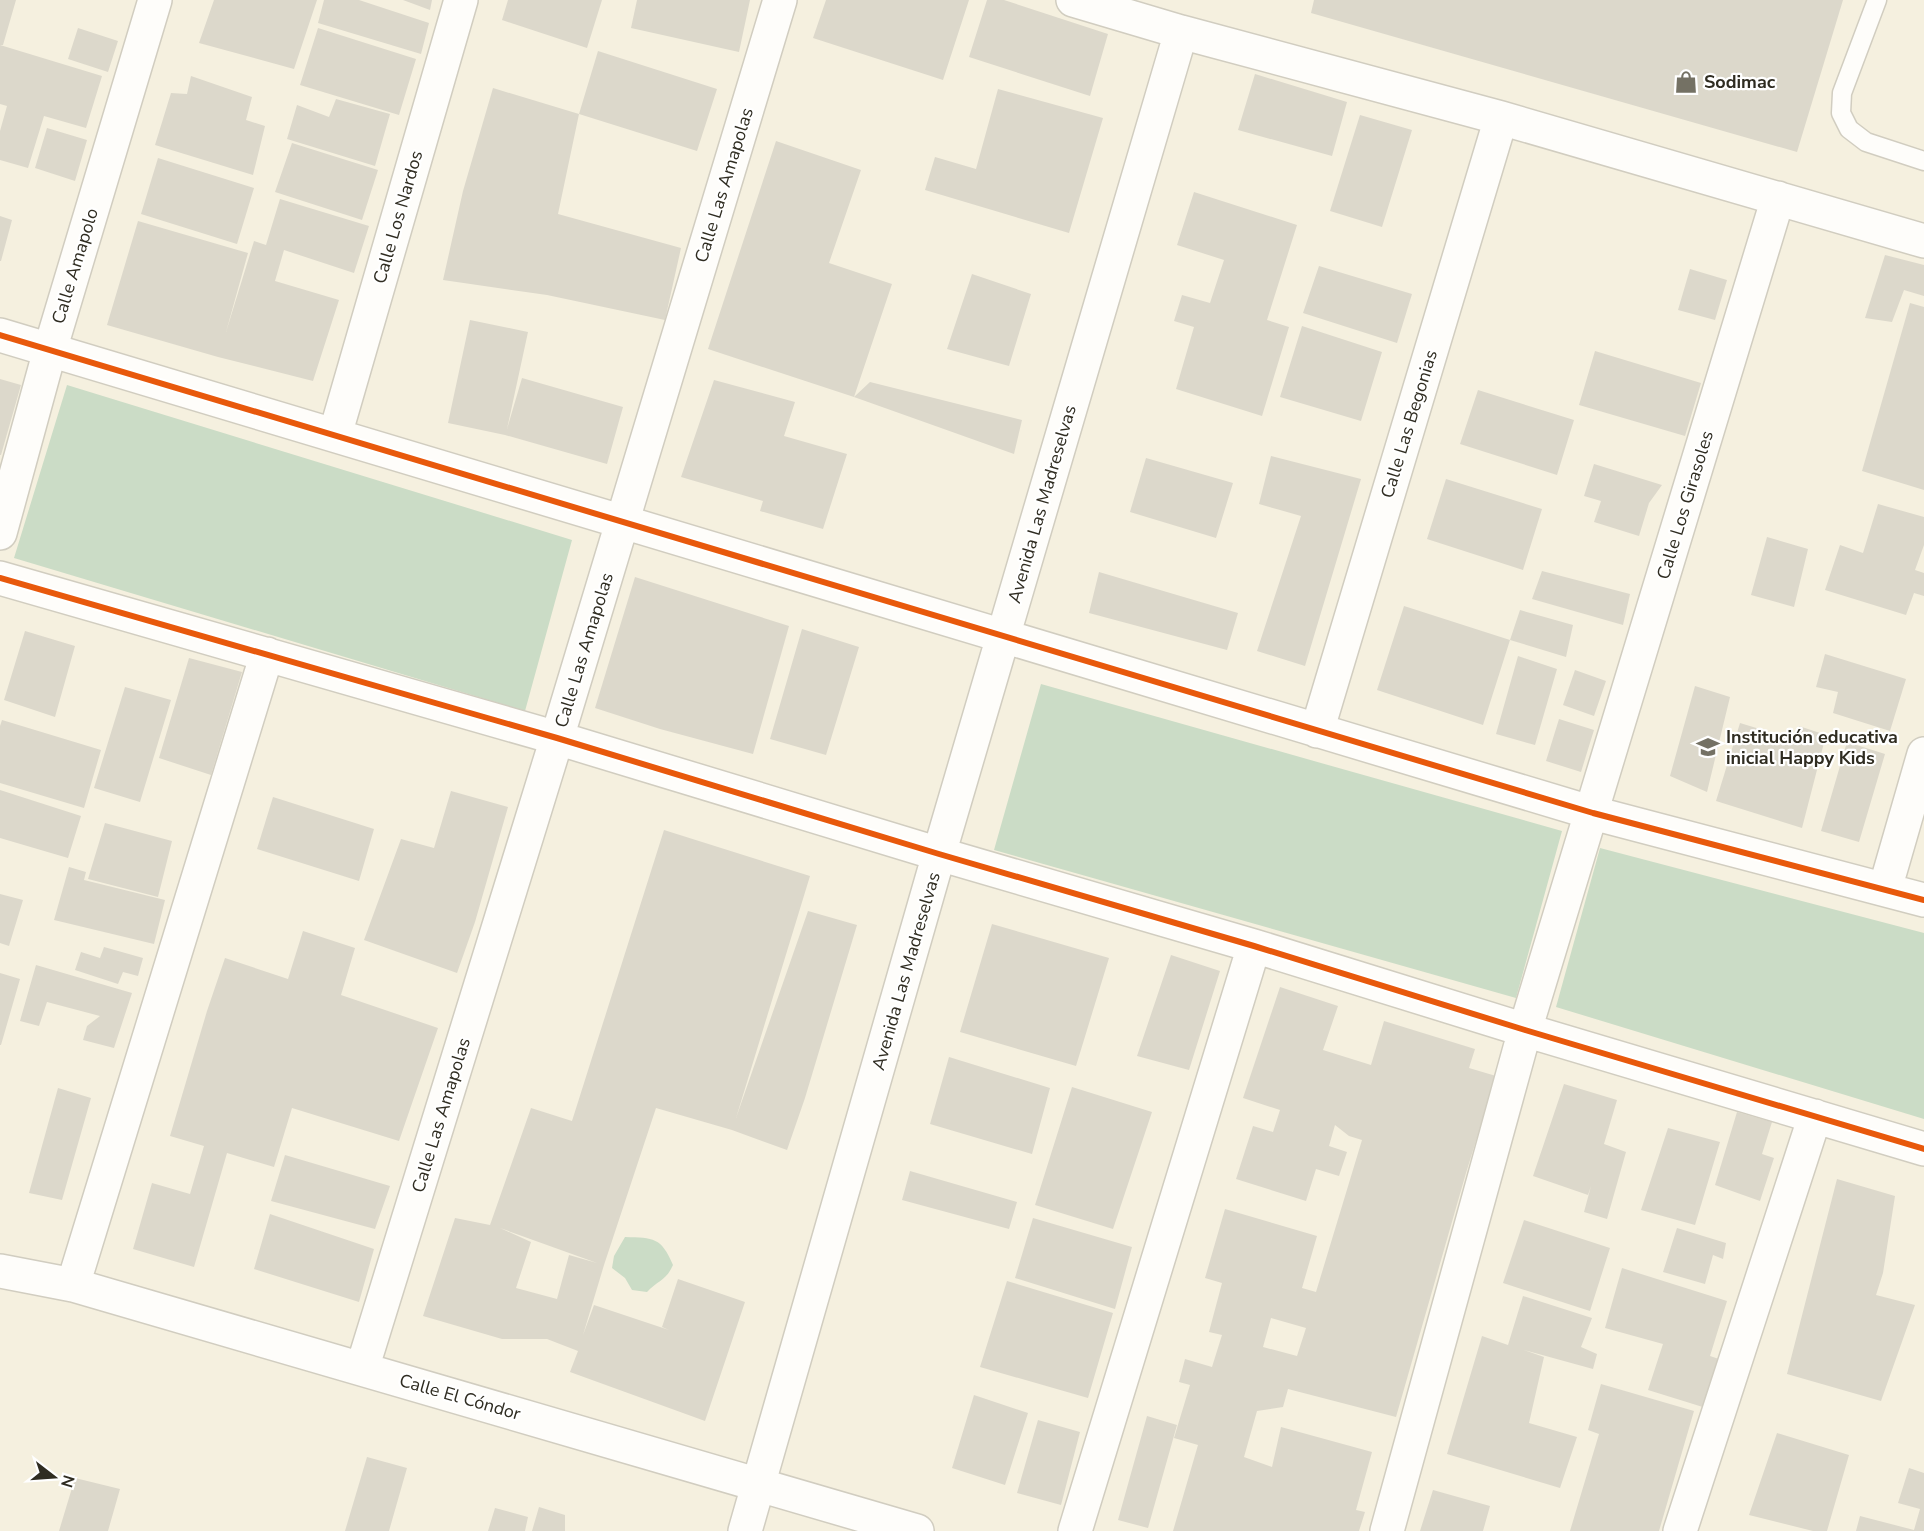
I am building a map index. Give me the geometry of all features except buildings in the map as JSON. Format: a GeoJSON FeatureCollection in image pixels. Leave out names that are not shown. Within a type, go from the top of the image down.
{"type":"FeatureCollection","features":[{"type":"Feature","properties":{"kind":"street","name":"Calle Amapolo"},"geometry":{"type":"LineString","coordinates":[[0,533],[50,350],[155,0]]}},
{"type":"Feature","properties":{"kind":"street","name":"Calle Los Nardos"},"geometry":{"type":"LineString","coordinates":[[334,435],[461,0]]}},
{"type":"Feature","properties":{"kind":"street","name":"Calle Las Amapolas"},"geometry":{"type":"LineString","coordinates":[[362,1369],[557,738],[780,0]]}},
{"type":"Feature","properties":{"kind":"street"},"geometry":{"type":"LineString","coordinates":[[1073,0],[1181,32],[1501,118],[1924,241]]}},
{"type":"Feature","properties":{"kind":"street","name":"Avenida Las Madreselvas"},"geometry":{"type":"LineString","coordinates":[[745,1531],[939,854],[1181,32]]}},
{"type":"Feature","properties":{"kind":"street","name":"Calle Las Begonias"},"geometry":{"type":"LineString","coordinates":[[1317,730],[1501,118]]}},
{"type":"Feature","properties":{"kind":"street","name":"Calle Los Girasoles"},"geometry":{"type":"LineString","coordinates":[[1387,1531],[1525,1030],[1593,813],[1778,198]]}},
{"type":"Feature","properties":{"kind":"street"},"geometry":{"type":"LineString","coordinates":[[0,335],[1593,813],[1924,900]]}},
{"type":"Feature","properties":{"kind":"street"},"geometry":{"type":"LineString","coordinates":[[0,578],[557,738],[1924,1149]]}},
{"type":"Feature","properties":{"kind":"street"},"geometry":{"type":"LineString","coordinates":[[73,1285],[267,654]]}},
{"type":"Feature","properties":{"kind":"street"},"geometry":{"type":"LineString","coordinates":[[1885,889],[1924,754]]}},
{"type":"Feature","properties":{"kind":"street"},"geometry":{"type":"LineString","coordinates":[[1075,1531],[1254,946]]}},
{"type":"Feature","properties":{"kind":"street"},"geometry":{"type":"LineString","coordinates":[[1680,1531],[1815,1116]]}},
{"type":"Feature","properties":{"kind":"street","name":"Calle El Cóndor"},"geometry":{"type":"LineString","coordinates":[[0,1270],[73,1285],[917,1531]]}},
{"type":"Feature","properties":{"kind":"lane"},"geometry":{"type":"LineString","coordinates":[[1878,0],[1842,93],[1841,113],[1849,129],[1866,142],[1924,161]]}},
{"type":"Feature","properties":{"kind":"green space"},"geometry":{"type":"Polygon","coordinates":[[[67,385],[572,540],[525,711],[14,558],[67,385]]]}},
{"type":"Feature","properties":{"kind":"green space"},"geometry":{"type":"Polygon","coordinates":[[[1041,684],[1562,831],[1516,998],[994,850],[1041,684]]]}},
{"type":"Feature","properties":{"kind":"green space"},"geometry":{"type":"Polygon","coordinates":[[[1600,848],[1924,933],[1924,1119],[1556,1007],[1600,848]]]}},
{"type":"Feature","properties":{"kind":"green space"},"geometry":{"type":"Polygon","coordinates":[[[625,1237],[655,1241],[665,1249],[673,1265],[665,1277],[647,1292],[632,1290],[625,1278],[612,1268],[614,1256],[625,1237]]]}},
{"type":"Feature","properties":{"kind":"cycle path"},"geometry":{"type":"LineString","coordinates":[[0,335],[1593,813],[1924,900]]}},
{"type":"Feature","properties":{"kind":"cycle path"},"geometry":{"type":"LineString","coordinates":[[0,578],[557,738],[1924,1149]]}},
{"type":"Feature","properties":{"kind":"place","name":"Sodimac"},"geometry":{"type":"Point","coordinates":[1686,82]}},
{"type":"Feature","properties":{"kind":"place","name":"Institución educativa inicial Happy Kids"},"geometry":{"type":"Point","coordinates":[1708,747]}}]}
